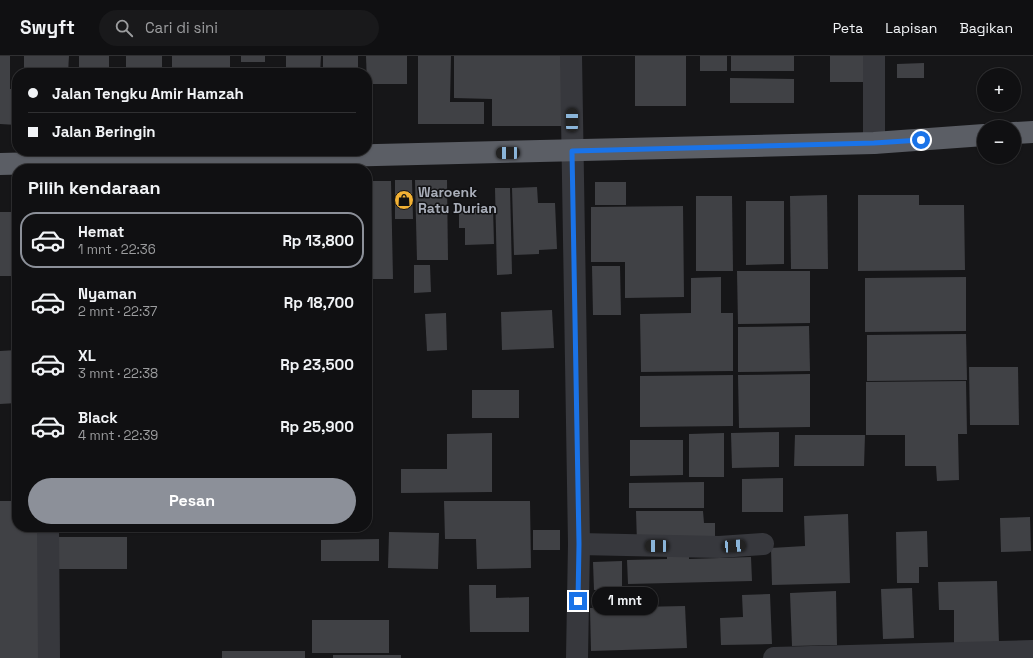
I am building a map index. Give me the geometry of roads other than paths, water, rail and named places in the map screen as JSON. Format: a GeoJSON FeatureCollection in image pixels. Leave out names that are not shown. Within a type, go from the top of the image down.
{"type":"FeatureCollection","features":[{"type":"Feature","properties":{"kind":"highway"},"geometry":{"type":"LineString","coordinates":[[1021,133],[1033,132]]}},
{"type":"Feature","properties":{"kind":"highway"},"geometry":{"type":"LineString","coordinates":[[116,164],[874,143],[977,136]]}},
{"type":"Feature","properties":{"kind":"highway"},"geometry":{"type":"LineString","coordinates":[[0,164],[12,165]]}},
{"type":"Feature","properties":{"kind":"street"},"geometry":{"type":"LineString","coordinates":[[571,56],[579,544],[577,658]]}},
{"type":"Feature","properties":{"kind":"street"},"geometry":{"type":"LineString","coordinates":[[874,56],[874,143]]}},
{"type":"Feature","properties":{"kind":"street"},"geometry":{"type":"LineString","coordinates":[[48,532],[49,658]]}},
{"type":"Feature","properties":{"kind":"street"},"geometry":{"type":"LineString","coordinates":[[579,544],[719,547],[763,544]]}},
{"type":"Feature","properties":{"kind":"street"},"geometry":{"type":"LineString","coordinates":[[774,658],[1033,651]]}},
{"type":"Feature","properties":{"kind":"place","name":"Waroenk Ratu Durian"},"geometry":{"type":"Point","coordinates":[404,200]}}]}
